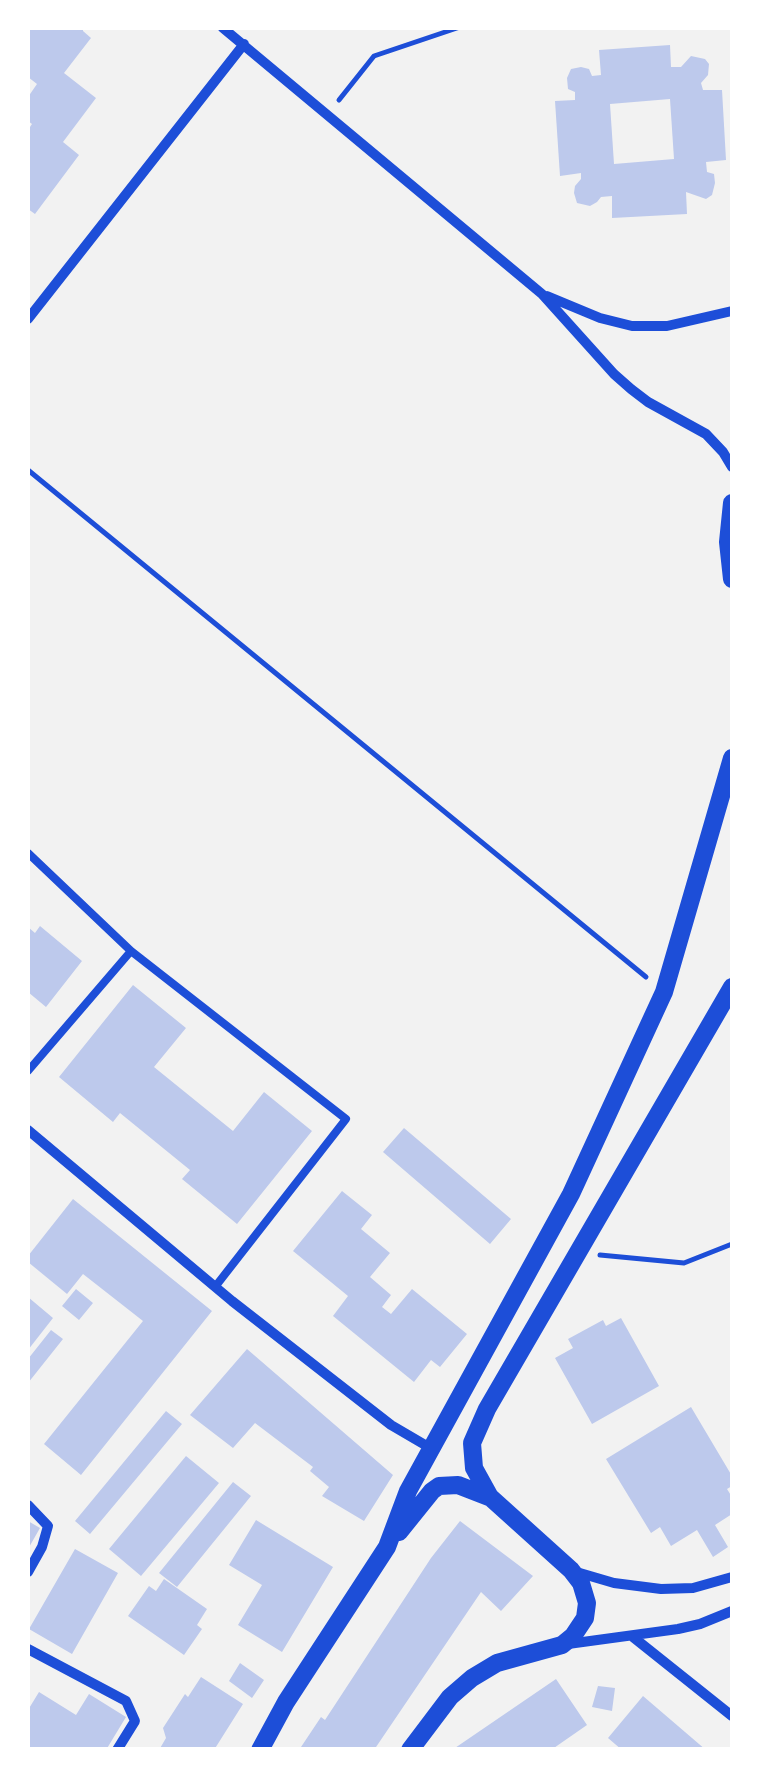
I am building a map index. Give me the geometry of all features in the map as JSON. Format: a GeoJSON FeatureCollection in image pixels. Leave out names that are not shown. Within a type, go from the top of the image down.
{"type":"FeatureCollection","features":[{"type":"Feature","properties":{"kind":"street"},"geometry":{"type":"LineString","coordinates":[[223,28],[542,294],[614,374],[648,402],[706,434],[732,467]]}},
{"type":"Feature","properties":{"kind":"street"},"geometry":{"type":"LineString","coordinates":[[28,319],[244,44]]}},
{"type":"Feature","properties":{"kind":"street"},"geometry":{"type":"LineString","coordinates":[[542,294],[600,318],[632,326],[668,326],[732,311]]}},
{"type":"Feature","properties":{"kind":"street"},"geometry":{"type":"LineString","coordinates":[[732,503],[728,542],[732,579]]}},
{"type":"Feature","properties":{"kind":"street"},"geometry":{"type":"LineString","coordinates":[[387,1547],[408,1491],[571,1194],[664,992],[732,758]]}},
{"type":"Feature","properties":{"kind":"street"},"geometry":{"type":"LineString","coordinates":[[562,1645],[580,1627],[587,1610],[585,1591],[571,1570],[490,1497],[474,1468],[472,1443],[487,1409],[732,987]]}},
{"type":"Feature","properties":{"kind":"street"},"geometry":{"type":"LineString","coordinates":[[28,1130],[215,1287],[391,1426],[432,1449]]}},
{"type":"Feature","properties":{"kind":"street"},"geometry":{"type":"LineString","coordinates":[[260,1750],[286,1702],[387,1547],[432,1491],[439,1486],[458,1484],[490,1497]]}},
{"type":"Feature","properties":{"kind":"street"},"geometry":{"type":"LineString","coordinates":[[28,1505],[48,1526],[28,1572]]}},
{"type":"Feature","properties":{"kind":"street"},"geometry":{"type":"LineString","coordinates":[[571,1570],[614,1583],[660,1589],[693,1588],[732,1577]]}},
{"type":"Feature","properties":{"kind":"street"},"geometry":{"type":"LineString","coordinates":[[410,1750],[450,1697],[481,1672],[518,1656],[562,1645],[700,1624],[732,1611]]}},
{"type":"Feature","properties":{"kind":"street"},"geometry":{"type":"LineString","coordinates":[[633,1637],[732,1716]]}},
{"type":"Feature","properties":{"kind":"street"},"geometry":{"type":"LineString","coordinates":[[28,1649],[126,1701],[136,1721],[117,1750]]}},
{"type":"Feature","properties":{"kind":"lane"},"geometry":{"type":"LineString","coordinates":[[28,852],[131,951],[346,1120],[215,1287]]}},
{"type":"Feature","properties":{"kind":"lane"},"geometry":{"type":"LineString","coordinates":[[28,1071],[131,951]]}},
{"type":"Feature","properties":{"kind":"path"},"geometry":{"type":"LineString","coordinates":[[328,114],[374,56],[457,28]]}},
{"type":"Feature","properties":{"kind":"path"},"geometry":{"type":"LineString","coordinates":[[28,470],[664,992]]}},
{"type":"Feature","properties":{"kind":"path"},"geometry":{"type":"LineString","coordinates":[[581,1248],[606,1257],[684,1263],[732,1244]]}},
{"type":"Feature","properties":{"kind":"building"},"geometry":{"type":"Polygon","coordinates":[[[28,28],[83,28],[91,38],[64,73],[96,98],[63,142],[79,155],[35,214],[28,209],[28,130],[32,124],[28,121],[28,97],[37,84],[28,77],[28,28]]]}},
{"type":"Feature","properties":{"kind":"building"},"geometry":{"type":"Polygon","coordinates":[[[670,45],[671,67],[681,67],[691,56],[709,64],[708,75],[701,83],[703,90],[722,90],[726,160],[706,162],[707,172],[714,174],[712,195],[706,199],[686,192],[687,214],[612,218],[612,196],[601,197],[590,206],[577,203],[574,193],[581,173],[560,176],[555,101],[575,100],[575,92],[568,89],[571,69],[581,67],[589,69],[592,76],[601,75],[599,50],[670,45]],[[670,99],[610,104],[614,164],[674,159],[670,99]]]}},
{"type":"Feature","properties":{"kind":"building"},"geometry":{"type":"Polygon","coordinates":[[[40,926],[82,961],[46,1007],[28,992],[28,927],[35,933],[40,926]]]}},
{"type":"Feature","properties":{"kind":"building"},"geometry":{"type":"Polygon","coordinates":[[[133,985],[186,1028],[154,1067],[233,1131],[264,1092],[312,1131],[237,1224],[182,1179],[190,1170],[120,1113],[113,1122],[59,1077],[133,985]]]}},
{"type":"Feature","properties":{"kind":"building"},"geometry":{"type":"Polygon","coordinates":[[[404,1128],[511,1219],[490,1244],[383,1152],[404,1128]]]}},
{"type":"Feature","properties":{"kind":"building"},"geometry":{"type":"Polygon","coordinates":[[[342,1191],[372,1215],[361,1229],[390,1253],[370,1277],[391,1295],[382,1307],[391,1314],[412,1289],[467,1334],[440,1367],[431,1360],[414,1382],[333,1316],[348,1296],[293,1251],[342,1191]]]}},
{"type":"Feature","properties":{"kind":"building"},"geometry":{"type":"Polygon","coordinates":[[[73,1199],[212,1311],[81,1475],[44,1444],[143,1321],[83,1274],[67,1294],[28,1262],[28,1256],[73,1199]]]}},
{"type":"Feature","properties":{"kind":"building"},"geometry":{"type":"Polygon","coordinates":[[[76,1289],[93,1303],[79,1320],[62,1306],[76,1289]]]}},
{"type":"Feature","properties":{"kind":"building"},"geometry":{"type":"Polygon","coordinates":[[[28,1297],[53,1318],[28,1350],[28,1297]]]}},
{"type":"Feature","properties":{"kind":"building"},"geometry":{"type":"Polygon","coordinates":[[[621,1318],[659,1386],[592,1424],[555,1358],[573,1348],[568,1339],[603,1320],[606,1326],[621,1318]]]}},
{"type":"Feature","properties":{"kind":"building"},"geometry":{"type":"Polygon","coordinates":[[[51,1330],[63,1339],[28,1383],[28,1359],[51,1330]]]}},
{"type":"Feature","properties":{"kind":"building"},"geometry":{"type":"Polygon","coordinates":[[[247,1349],[393,1475],[364,1521],[322,1496],[329,1487],[310,1471],[313,1467],[255,1423],[233,1448],[190,1415],[247,1349]]]}},
{"type":"Feature","properties":{"kind":"building"},"geometry":{"type":"Polygon","coordinates":[[[691,1407],[732,1476],[732,1486],[727,1489],[732,1497],[732,1514],[715,1525],[728,1547],[713,1557],[697,1530],[671,1546],[660,1527],[651,1533],[606,1459],[691,1407]]]}},
{"type":"Feature","properties":{"kind":"building"},"geometry":{"type":"Polygon","coordinates":[[[166,1411],[182,1424],[90,1534],[75,1521],[166,1411]]]}},
{"type":"Feature","properties":{"kind":"building"},"geometry":{"type":"Polygon","coordinates":[[[186,1456],[219,1483],[141,1576],[109,1549],[186,1456]]]}},
{"type":"Feature","properties":{"kind":"building"},"geometry":{"type":"Polygon","coordinates":[[[233,1482],[251,1496],[177,1587],[159,1573],[233,1482]]]}},
{"type":"Feature","properties":{"kind":"building"},"geometry":{"type":"Polygon","coordinates":[[[256,1520],[333,1567],[282,1652],[238,1625],[262,1585],[229,1565],[256,1520]]]}},
{"type":"Feature","properties":{"kind":"building"},"geometry":{"type":"Polygon","coordinates":[[[28,1521],[40,1528],[28,1549],[28,1521]]]}},
{"type":"Feature","properties":{"kind":"building"},"geometry":{"type":"Polygon","coordinates":[[[460,1521],[533,1576],[501,1611],[481,1592],[374,1750],[299,1750],[321,1717],[325,1720],[431,1558],[460,1521]]]}},
{"type":"Feature","properties":{"kind":"building"},"geometry":{"type":"Polygon","coordinates":[[[75,1549],[118,1573],[72,1654],[29,1629],[75,1549]]]}},
{"type":"Feature","properties":{"kind":"building"},"geometry":{"type":"Polygon","coordinates":[[[164,1579],[207,1609],[197,1625],[202,1629],[184,1655],[128,1616],[149,1586],[156,1591],[164,1579]]]}},
{"type":"Feature","properties":{"kind":"building"},"geometry":{"type":"Polygon","coordinates":[[[240,1663],[264,1680],[252,1698],[229,1681],[240,1663]]]}},
{"type":"Feature","properties":{"kind":"building"},"geometry":{"type":"Polygon","coordinates":[[[201,1677],[243,1704],[214,1750],[159,1750],[166,1738],[163,1728],[201,1677]]]}},
{"type":"Feature","properties":{"kind":"building"},"geometry":{"type":"Polygon","coordinates":[[[556,1679],[587,1725],[551,1750],[452,1750],[556,1679]]]}},
{"type":"Feature","properties":{"kind":"building"},"geometry":{"type":"Polygon","coordinates":[[[598,1686],[615,1688],[612,1711],[592,1707],[598,1686]]]}},
{"type":"Feature","properties":{"kind":"building"},"geometry":{"type":"Polygon","coordinates":[[[39,1692],[76,1715],[89,1694],[126,1717],[106,1750],[33,1750],[28,1746],[28,1710],[39,1692]]]}},
{"type":"Feature","properties":{"kind":"building"},"geometry":{"type":"Polygon","coordinates":[[[643,1696],[706,1750],[622,1750],[608,1738],[643,1696]]]}}]}
